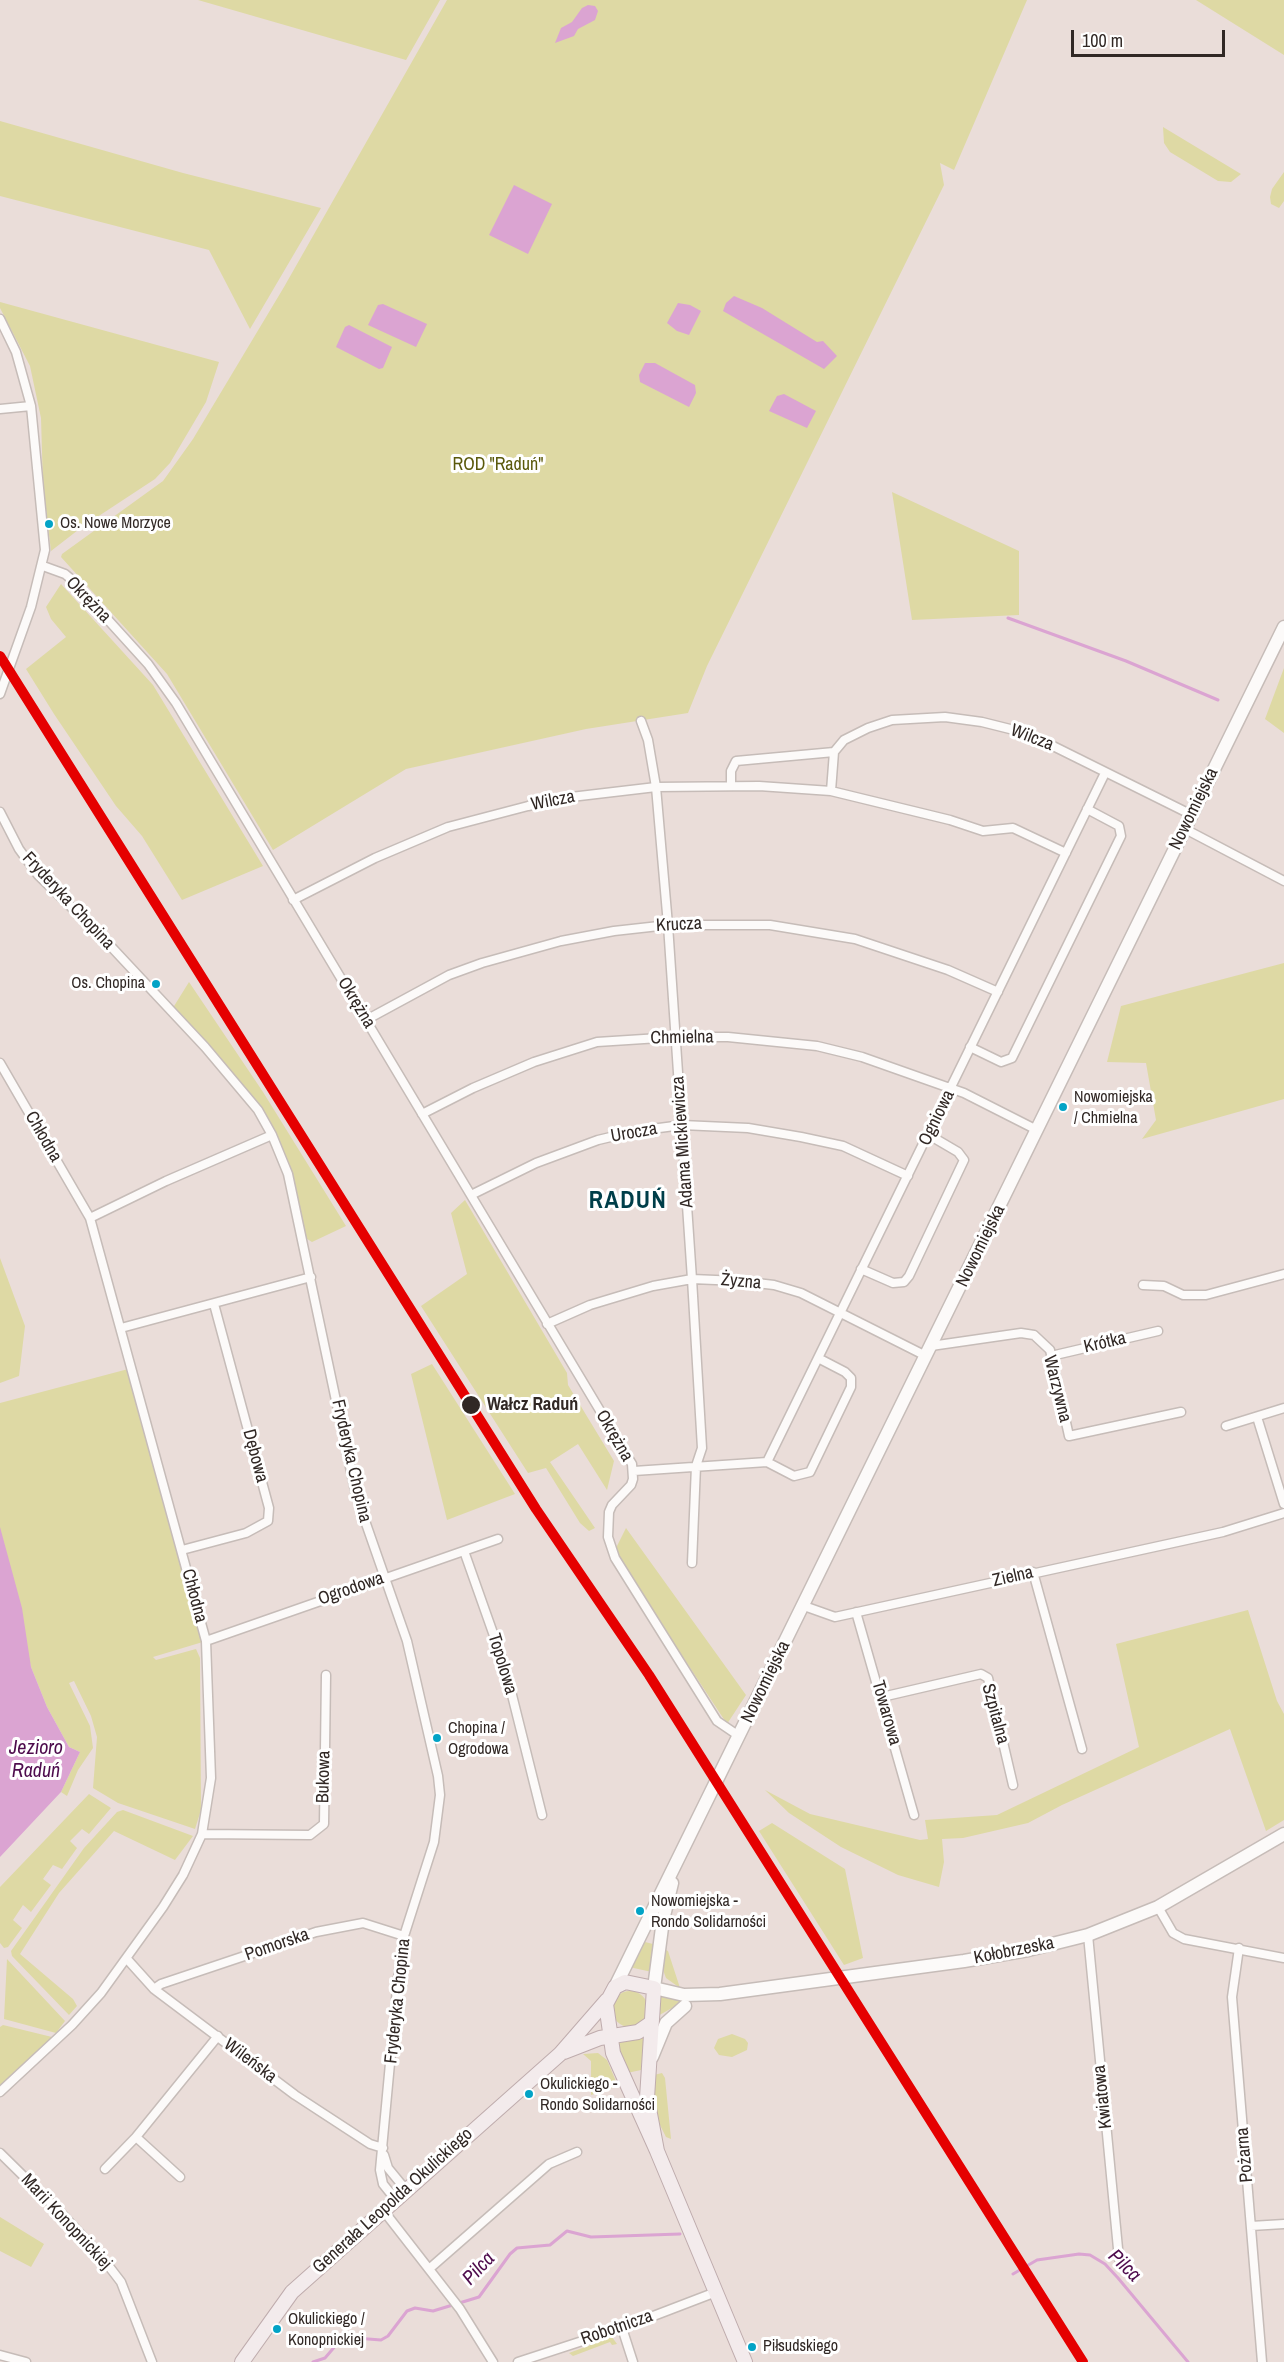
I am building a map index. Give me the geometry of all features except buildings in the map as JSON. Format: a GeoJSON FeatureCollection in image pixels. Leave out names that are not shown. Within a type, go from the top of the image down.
{"type":"FeatureCollection","features":[{"type":"Feature","properties":{"kind":"main road"},"geometry":{"type":"LineString","coordinates":[[657,2151],[648,2107],[647,2072],[654,1988],[631,1982],[612,1992],[606,2010],[613,2053],[657,2151],[745,2362]]}},
{"type":"Feature","properties":{"kind":"main road","name":"Generała Leopolda Okulickiego"},"geometry":{"type":"LineString","coordinates":[[242,2362],[292,2292],[560,2054],[612,1992]]}},
{"type":"Feature","properties":{"kind":"main road"},"geometry":{"type":"LineString","coordinates":[[609,2036],[638,2032],[651,2023]]}},
{"type":"Feature","properties":{"kind":"main road","name":"Generała Leopolda Okulickiego"},"geometry":{"type":"LineString","coordinates":[[560,2054],[609,2036]]}},
{"type":"Feature","properties":{"kind":"street"},"geometry":{"type":"LineString","coordinates":[[0,319],[16,352],[31,406],[45,531],[42,566],[0,694]]}},
{"type":"Feature","properties":{"kind":"street"},"geometry":{"type":"LineString","coordinates":[[0,409],[31,406]]}},
{"type":"Feature","properties":{"kind":"street","name":"Okrężna"},"geometry":{"type":"LineString","coordinates":[[42,566],[65,574],[70,579],[148,664],[176,703],[471,1195],[634,1471],[630,1485],[612,1504],[609,1512],[608,1537],[615,1558],[717,1722],[739,1736]]}},
{"type":"Feature","properties":{"kind":"street","name":"Nowomiejska"},"geometry":{"type":"LineString","coordinates":[[612,1992],[1284,627]]}},
{"type":"Feature","properties":{"kind":"street","name":"Wilcza"},"geometry":{"type":"LineString","coordinates":[[834,752],[844,740],[868,728],[892,720],[945,717],[1014,730],[1072,754],[1192,815]]}},
{"type":"Feature","properties":{"kind":"street","name":"Adama Mickiewicza"},"geometry":{"type":"LineString","coordinates":[[641,721],[648,740],[656,788],[668,925],[692,1279],[702,1448],[696,1466],[692,1563]]}},
{"type":"Feature","properties":{"kind":"street"},"geometry":{"type":"LineString","coordinates":[[731,786],[733,766],[736,761],[834,752],[831,791]]}},
{"type":"Feature","properties":{"kind":"street","name":"Ogniowa"},"geometry":{"type":"LineString","coordinates":[[767,1462],[1106,773]]}},
{"type":"Feature","properties":{"kind":"street","name":"Wilcza"},"geometry":{"type":"LineString","coordinates":[[293,900],[409,843],[474,819],[571,797],[656,788],[731,786],[831,791],[950,819],[983,831],[1013,828],[1066,853]]}},
{"type":"Feature","properties":{"kind":"street"},"geometry":{"type":"LineString","coordinates":[[970,1047],[1001,1062],[1011,1058],[1121,836],[1119,825],[1087,809]]}},
{"type":"Feature","properties":{"kind":"street","name":"Fryderyka Chopina"},"geometry":{"type":"LineString","coordinates":[[0,812],[19,849],[38,875],[103,938],[205,1047],[258,1110],[272,1135],[288,1174],[348,1465],[407,1641],[431,1738],[440,1795],[434,1842],[404,1936],[381,2177],[395,2199]]}},
{"type":"Feature","properties":{"kind":"street"},"geometry":{"type":"LineString","coordinates":[[1185,829],[1284,881]]}},
{"type":"Feature","properties":{"kind":"street","name":"Krucza"},"geometry":{"type":"LineString","coordinates":[[366,1020],[449,975],[482,963],[561,941],[614,931],[668,925],[770,925],[855,939],[948,970],[998,992]]}},
{"type":"Feature","properties":{"kind":"street","name":"Chmielna"},"geometry":{"type":"LineString","coordinates":[[422,1114],[483,1084],[566,1050],[597,1042],[675,1037],[728,1037],[817,1046],[862,1057],[964,1093],[1037,1130]]}},
{"type":"Feature","properties":{"kind":"street","name":"Chłodna"},"geometry":{"type":"LineString","coordinates":[[0,1063],[90,1218],[206,1641],[211,1778],[202,1834],[183,1875],[127,1959],[72,2025],[0,2092]]}},
{"type":"Feature","properties":{"kind":"street","name":"Urocza"},"geometry":{"type":"LineString","coordinates":[[471,1195],[536,1163],[598,1140],[636,1131],[682,1125],[748,1128],[843,1146],[908,1176]]}},
{"type":"Feature","properties":{"kind":"street"},"geometry":{"type":"LineString","coordinates":[[90,1218],[166,1181],[272,1135]]}},
{"type":"Feature","properties":{"kind":"street"},"geometry":{"type":"LineString","coordinates":[[861,1269],[893,1284],[904,1282],[909,1276],[964,1160],[958,1152],[929,1135]]}},
{"type":"Feature","properties":{"kind":"street"},"geometry":{"type":"LineString","coordinates":[[1143,1284],[1164,1286],[1183,1295],[1206,1296],[1284,1274]]}},
{"type":"Feature","properties":{"kind":"street"},"geometry":{"type":"LineString","coordinates":[[121,1328],[311,1277]]}},
{"type":"Feature","properties":{"kind":"street","name":"Żyzna"},"geometry":{"type":"LineString","coordinates":[[547,1324],[624,1293],[692,1279],[774,1285],[801,1293],[929,1351]]}},
{"type":"Feature","properties":{"kind":"street","name":"Dębowa"},"geometry":{"type":"LineString","coordinates":[[182,1550],[246,1533],[268,1521],[269,1508],[214,1304]]}},
{"type":"Feature","properties":{"kind":"street","name":"Krótka"},"geometry":{"type":"LineString","coordinates":[[1051,1356],[1158,1331]]}},
{"type":"Feature","properties":{"kind":"street","name":"Warzywna"},"geometry":{"type":"LineString","coordinates":[[929,1351],[1021,1333],[1034,1335],[1050,1350],[1068,1436],[1181,1412]]}},
{"type":"Feature","properties":{"kind":"street"},"geometry":{"type":"LineString","coordinates":[[767,1462],[794,1476],[810,1472],[851,1388],[852,1378],[818,1358]]}},
{"type":"Feature","properties":{"kind":"street"},"geometry":{"type":"LineString","coordinates":[[1226,1426],[1284,1407]]}},
{"type":"Feature","properties":{"kind":"street"},"geometry":{"type":"LineString","coordinates":[[1257,1417],[1284,1504]]}},
{"type":"Feature","properties":{"kind":"street","name":"Okrężna"},"geometry":{"type":"LineString","coordinates":[[634,1471],[767,1462]]}},
{"type":"Feature","properties":{"kind":"street","name":"Zielna"},"geometry":{"type":"LineString","coordinates":[[804,1606],[835,1617],[1223,1532],[1284,1513]]}},
{"type":"Feature","properties":{"kind":"street","name":"Ogrodowa"},"geometry":{"type":"LineString","coordinates":[[206,1641],[498,1539]]}},
{"type":"Feature","properties":{"kind":"street","name":"Topolowa"},"geometry":{"type":"LineString","coordinates":[[464,1551],[505,1667],[542,1815]]}},
{"type":"Feature","properties":{"kind":"street"},"geometry":{"type":"LineString","coordinates":[[1033,1572],[1082,1749]]}},
{"type":"Feature","properties":{"kind":"street","name":"Towarowa"},"geometry":{"type":"LineString","coordinates":[[856,1612],[914,1815]]}},
{"type":"Feature","properties":{"kind":"street","name":"Szpitalna"},"geometry":{"type":"LineString","coordinates":[[882,1697],[981,1674],[988,1678],[1014,1785]]}},
{"type":"Feature","properties":{"kind":"street","name":"Bukowa"},"geometry":{"type":"LineString","coordinates":[[202,1834],[310,1835],[324,1824],[326,1675]]}},
{"type":"Feature","properties":{"kind":"street","name":"Kołobrzeska"},"geometry":{"type":"LineString","coordinates":[[654,1988],[684,1995],[720,1994],[964,1961],[1028,1950],[1088,1935],[1158,1907],[1284,1834]]}},
{"type":"Feature","properties":{"kind":"street","name":"Nowomiejska"},"geometry":{"type":"LineString","coordinates":[[654,1988],[664,1911],[677,1864]]}},
{"type":"Feature","properties":{"kind":"street"},"geometry":{"type":"LineString","coordinates":[[1158,1907],[1173,1934],[1184,1939],[1284,1958]]}},
{"type":"Feature","properties":{"kind":"street","name":"Pomorska"},"geometry":{"type":"LineString","coordinates":[[154,1989],[162,1984],[316,1932],[363,1923],[404,1936]]}},
{"type":"Feature","properties":{"kind":"street","name":"Kwiatowa"},"geometry":{"type":"LineString","coordinates":[[1088,1935],[1119,2259]]}},
{"type":"Feature","properties":{"kind":"street","name":"Pożarna"},"geometry":{"type":"LineString","coordinates":[[1239,1948],[1232,1996],[1262,2362]]}},
{"type":"Feature","properties":{"kind":"street","name":"Wileńska"},"geometry":{"type":"LineString","coordinates":[[127,1959],[154,1989],[295,2095],[370,2144],[383,2150]]}},
{"type":"Feature","properties":{"kind":"street","name":"Kołobrzeska"},"geometry":{"type":"LineString","coordinates":[[651,2023],[720,1994]]}},
{"type":"Feature","properties":{"kind":"street"},"geometry":{"type":"LineString","coordinates":[[647,2072],[662,2030],[674,2015],[685,2007]]}},
{"type":"Feature","properties":{"kind":"street"},"geometry":{"type":"LineString","coordinates":[[105,2169],[136,2137],[218,2036]]}},
{"type":"Feature","properties":{"kind":"street"},"geometry":{"type":"LineString","coordinates":[[136,2137],[180,2177]]}},
{"type":"Feature","properties":{"kind":"street"},"geometry":{"type":"LineString","coordinates":[[383,2150],[388,2168],[406,2190]]}},
{"type":"Feature","properties":{"kind":"street"},"geometry":{"type":"LineString","coordinates":[[429,2270],[549,2163],[577,2152]]}},
{"type":"Feature","properties":{"kind":"street","name":"Marii Konopnickiej"},"geometry":{"type":"LineString","coordinates":[[0,2153],[86,2239],[121,2282],[152,2362]]}},
{"type":"Feature","properties":{"kind":"street"},"geometry":{"type":"LineString","coordinates":[[383,2210],[460,2309],[493,2362]]}},
{"type":"Feature","properties":{"kind":"street"},"geometry":{"type":"LineString","coordinates":[[1251,2226],[1284,2224]]}},
{"type":"Feature","properties":{"kind":"street","name":"Robotnicza"},"geometry":{"type":"LineString","coordinates":[[518,2362],[622,2328],[716,2292]]}},
{"type":"Feature","properties":{"kind":"street"},"geometry":{"type":"LineString","coordinates":[[622,2328],[633,2362]]}},
{"type":"Feature","properties":{"kind":"street"},"geometry":{"type":"LineString","coordinates":[[0,2355],[26,2362]]}},
{"type":"Feature","properties":{"kind":"green space"},"geometry":{"type":"Polygon","coordinates":[[[198,0],[440,0],[406,60],[198,0]]]}},
{"type":"Feature","properties":{"kind":"green space","name":"ROD \"Raduń\""},"geometry":{"type":"Polygon","coordinates":[[[447,0],[1027,0],[954,170],[940,163],[944,185],[707,666],[688,713],[586,729],[406,769],[273,850],[167,674],[61,557],[62,554],[163,481],[193,439],[284,287],[447,0]]]}},
{"type":"Feature","properties":{"kind":"green space"},"geometry":{"type":"Polygon","coordinates":[[[1196,0],[1284,0],[1284,55],[1196,0]]]}},
{"type":"Feature","properties":{"kind":"green space"},"geometry":{"type":"Polygon","coordinates":[[[0,121],[183,173],[321,208],[250,329],[209,250],[0,196],[0,121]]]}},
{"type":"Feature","properties":{"kind":"green space"},"geometry":{"type":"Polygon","coordinates":[[[1163,127],[1241,174],[1231,182],[1218,181],[1170,152],[1164,143],[1163,127]]]}},
{"type":"Feature","properties":{"kind":"green space"},"geometry":{"type":"Polygon","coordinates":[[[1284,172],[1284,201],[1279,208],[1271,204],[1270,197],[1272,189],[1284,172]]]}},
{"type":"Feature","properties":{"kind":"green space"},"geometry":{"type":"Polygon","coordinates":[[[0,302],[219,362],[206,402],[170,463],[155,479],[82,527],[51,551],[43,485],[41,418],[30,366],[0,308],[0,302]]]}},
{"type":"Feature","properties":{"kind":"green space"},"geometry":{"type":"Polygon","coordinates":[[[892,492],[1019,551],[1019,615],[912,620],[892,492]]]}},
{"type":"Feature","properties":{"kind":"green space"},"geometry":{"type":"Polygon","coordinates":[[[61,584],[153,685],[263,866],[182,900],[142,836],[116,806],[26,669],[66,637],[51,619],[46,607],[61,584]]]}},
{"type":"Feature","properties":{"kind":"green space"},"geometry":{"type":"Polygon","coordinates":[[[1284,668],[1284,733],[1265,719],[1284,668]]]}},
{"type":"Feature","properties":{"kind":"green space"},"geometry":{"type":"Polygon","coordinates":[[[1284,963],[1284,1099],[1142,1139],[1156,1120],[1146,1063],[1107,1062],[1121,1006],[1284,963]]]}},
{"type":"Feature","properties":{"kind":"green space"},"geometry":{"type":"Polygon","coordinates":[[[189,982],[263,1092],[346,1226],[312,1242],[304,1237],[272,1135],[205,1047],[171,1011],[189,982]]]}},
{"type":"Feature","properties":{"kind":"green space"},"geometry":{"type":"Polygon","coordinates":[[[465,1200],[567,1373],[568,1385],[614,1461],[607,1490],[578,1444],[550,1462],[595,1528],[589,1531],[580,1523],[546,1468],[528,1473],[421,1306],[467,1274],[451,1213],[465,1200]]]}},
{"type":"Feature","properties":{"kind":"green space"},"geometry":{"type":"Polygon","coordinates":[[[0,1258],[25,1326],[19,1376],[0,1383],[0,1258]]]}},
{"type":"Feature","properties":{"kind":"green space"},"geometry":{"type":"Polygon","coordinates":[[[432,1364],[515,1494],[447,1520],[411,1374],[432,1364]]]}},
{"type":"Feature","properties":{"kind":"green space"},"geometry":{"type":"Polygon","coordinates":[[[132,1368],[206,1641],[153,1657],[156,1660],[196,1649],[200,1658],[201,1810],[195,1829],[118,1803],[93,1788],[97,1737],[91,1716],[74,1681],[69,1683],[90,1726],[93,1748],[78,1770],[67,1796],[61,1792],[80,1752],[69,1747],[47,1707],[31,1667],[0,1539],[0,1403],[132,1368]]]}},
{"type":"Feature","properties":{"kind":"green space"},"geometry":{"type":"Polygon","coordinates":[[[626,1528],[746,1695],[727,1724],[614,1552],[626,1528]]]}},
{"type":"Feature","properties":{"kind":"green space"},"geometry":{"type":"Polygon","coordinates":[[[1248,1610],[1277,1701],[1284,1714],[1284,1820],[1266,1831],[1230,1729],[1062,1805],[1028,1823],[963,1838],[942,1839],[944,1862],[939,1887],[898,1875],[841,1847],[789,1813],[765,1790],[810,1814],[920,1840],[928,1839],[925,1820],[997,1815],[1139,1747],[1116,1644],[1248,1610]]]}},
{"type":"Feature","properties":{"kind":"green space"},"geometry":{"type":"Polygon","coordinates":[[[89,1794],[111,1808],[89,1834],[82,1829],[70,1841],[77,1848],[62,1869],[53,1865],[43,1879],[51,1885],[31,1912],[23,1905],[13,1920],[22,1928],[8,1947],[4,1948],[0,1943],[0,1887],[89,1794]]]}},
{"type":"Feature","properties":{"kind":"green space"},"geometry":{"type":"Polygon","coordinates":[[[123,1810],[193,1836],[175,1860],[114,1831],[59,1893],[20,1954],[73,1999],[77,2006],[69,2015],[12,1956],[11,1951],[84,1848],[117,1812],[123,1810]]]}},
{"type":"Feature","properties":{"kind":"green space"},"geometry":{"type":"Polygon","coordinates":[[[772,1823],[845,1869],[863,1958],[844,1965],[759,1831],[772,1823]]]}},
{"type":"Feature","properties":{"kind":"green space"},"geometry":{"type":"Polygon","coordinates":[[[641,1941],[657,1945],[652,1972],[629,1967],[641,1941]]]}},
{"type":"Feature","properties":{"kind":"green space"},"geometry":{"type":"Polygon","coordinates":[[[664,1949],[668,1951],[680,1988],[666,1978],[663,1970],[664,1949]]]}},
{"type":"Feature","properties":{"kind":"green space"},"geometry":{"type":"Polygon","coordinates":[[[7,1959],[65,2021],[56,2033],[4,2019],[7,1959]]]}},
{"type":"Feature","properties":{"kind":"green space"},"geometry":{"type":"Polygon","coordinates":[[[630,1991],[643,1996],[648,2009],[643,2022],[630,2027],[617,2022],[612,2009],[617,1996],[630,1991]]]}},
{"type":"Feature","properties":{"kind":"green space"},"geometry":{"type":"Polygon","coordinates":[[[660,1995],[679,1999],[679,2004],[656,2017],[660,1995]]]}},
{"type":"Feature","properties":{"kind":"green space"},"geometry":{"type":"Polygon","coordinates":[[[3,2025],[52,2037],[0,2088],[0,2027],[3,2025]]]}},
{"type":"Feature","properties":{"kind":"green space"},"geometry":{"type":"Polygon","coordinates":[[[732,2034],[745,2039],[748,2043],[747,2050],[732,2057],[719,2055],[714,2048],[718,2039],[732,2034]]]}},
{"type":"Feature","properties":{"kind":"green space"},"geometry":{"type":"Polygon","coordinates":[[[644,2036],[641,2070],[627,2073],[615,2044],[644,2036]]]}},
{"type":"Feature","properties":{"kind":"green space"},"geometry":{"type":"Polygon","coordinates":[[[598,2053],[607,2060],[618,2086],[591,2095],[591,2061],[583,2054],[598,2053]]]}},
{"type":"Feature","properties":{"kind":"green space"},"geometry":{"type":"Polygon","coordinates":[[[662,2073],[665,2078],[671,2139],[666,2137],[660,2125],[653,2099],[654,2075],[662,2073]]]}},
{"type":"Feature","properties":{"kind":"green space"},"geometry":{"type":"Polygon","coordinates":[[[0,2217],[44,2244],[31,2267],[0,2251],[0,2217]]]}},
{"type":"Feature","properties":{"kind":"green space"},"geometry":{"type":"Polygon","coordinates":[[[612,2337],[617,2344],[612,2345],[610,2342],[573,2356],[569,2353],[612,2337]]]}},
{"type":"Feature","properties":{"kind":"water"},"geometry":{"type":"Polygon","coordinates":[[[588,5],[595,6],[598,11],[595,20],[578,29],[574,36],[555,43],[561,28],[572,22],[582,8],[588,5]]]}},
{"type":"Feature","properties":{"kind":"water"},"geometry":{"type":"Polygon","coordinates":[[[514,185],[552,204],[528,254],[489,235],[514,185]]]}},
{"type":"Feature","properties":{"kind":"water"},"geometry":{"type":"Polygon","coordinates":[[[734,296],[762,308],[817,342],[823,341],[837,356],[824,369],[723,311],[726,303],[734,296]]]}},
{"type":"Feature","properties":{"kind":"water"},"geometry":{"type":"Polygon","coordinates":[[[678,303],[690,305],[701,311],[689,335],[677,331],[667,323],[678,303]]]}},
{"type":"Feature","properties":{"kind":"water"},"geometry":{"type":"Polygon","coordinates":[[[383,304],[427,324],[416,347],[368,325],[378,305],[383,304]]]}},
{"type":"Feature","properties":{"kind":"water"},"geometry":{"type":"Polygon","coordinates":[[[349,325],[392,347],[383,368],[379,369],[336,347],[345,327],[349,325]]]}},
{"type":"Feature","properties":{"kind":"water"},"geometry":{"type":"Polygon","coordinates":[[[645,363],[655,363],[695,385],[696,393],[689,407],[640,382],[639,375],[645,363]]]}},
{"type":"Feature","properties":{"kind":"water"},"geometry":{"type":"Polygon","coordinates":[[[784,394],[816,411],[807,428],[769,411],[777,396],[784,394]]]}},
{"type":"Feature","properties":{"kind":"water","name":"Jezioro Raduń"},"geometry":{"type":"Polygon","coordinates":[[[0,1527],[22,1608],[31,1667],[47,1707],[69,1747],[80,1752],[61,1792],[0,1857],[0,1527]]]}},
{"type":"Feature","properties":{"kind":"waterway"},"geometry":{"type":"LineString","coordinates":[[1008,618],[1126,661],[1218,700]]}},
{"type":"Feature","properties":{"kind":"waterway","name":"Pilca"},"geometry":{"type":"LineString","coordinates":[[313,2362],[325,2358],[343,2337],[381,2340],[388,2336],[407,2311],[415,2308],[433,2311],[479,2297],[510,2254],[517,2248],[550,2245],[567,2231],[591,2237],[680,2234]]}},
{"type":"Feature","properties":{"kind":"waterway","name":"Pilca"},"geometry":{"type":"LineString","coordinates":[[1013,2274],[1037,2260],[1079,2254],[1090,2255],[1105,2264],[1118,2278],[1188,2362]]}},
{"type":"Feature","properties":{"kind":"transit line"},"geometry":{"type":"LineString","coordinates":[[0,656],[536,1509],[649,1675],[1083,2362]]}},
{"type":"Feature","properties":{"kind":"place","name":"Os. Nowe Morzyce"},"geometry":{"type":"Point","coordinates":[49,524]}},
{"type":"Feature","properties":{"kind":"place","name":"Os. Chopina"},"geometry":{"type":"Point","coordinates":[156,984]}},
{"type":"Feature","properties":{"kind":"place","name":"Nowomiejska / Chmielna"},"geometry":{"type":"Point","coordinates":[1063,1107]}},
{"type":"Feature","properties":{"kind":"place","name":"Wałcz Raduń"},"geometry":{"type":"Point","coordinates":[471,1405]}},
{"type":"Feature","properties":{"kind":"place","name":"Chopina / Ogrodowa"},"geometry":{"type":"Point","coordinates":[437,1738]}},
{"type":"Feature","properties":{"kind":"place","name":"Nowomiejska - Rondo Solidarności"},"geometry":{"type":"Point","coordinates":[640,1911]}},
{"type":"Feature","properties":{"kind":"place","name":"Okulickiego - Rondo Solidarności"},"geometry":{"type":"Point","coordinates":[529,2094]}},
{"type":"Feature","properties":{"kind":"place","name":"Okulickiego / Konopnickiej"},"geometry":{"type":"Point","coordinates":[277,2329]}},
{"type":"Feature","properties":{"kind":"place","name":"Piłsudskiego"},"geometry":{"type":"Point","coordinates":[752,2347]}},
{"type":"Feature","properties":{"kind":"district","name":"RADUŃ"},"geometry":{"type":"Point","coordinates":[628,1202]}}]}
